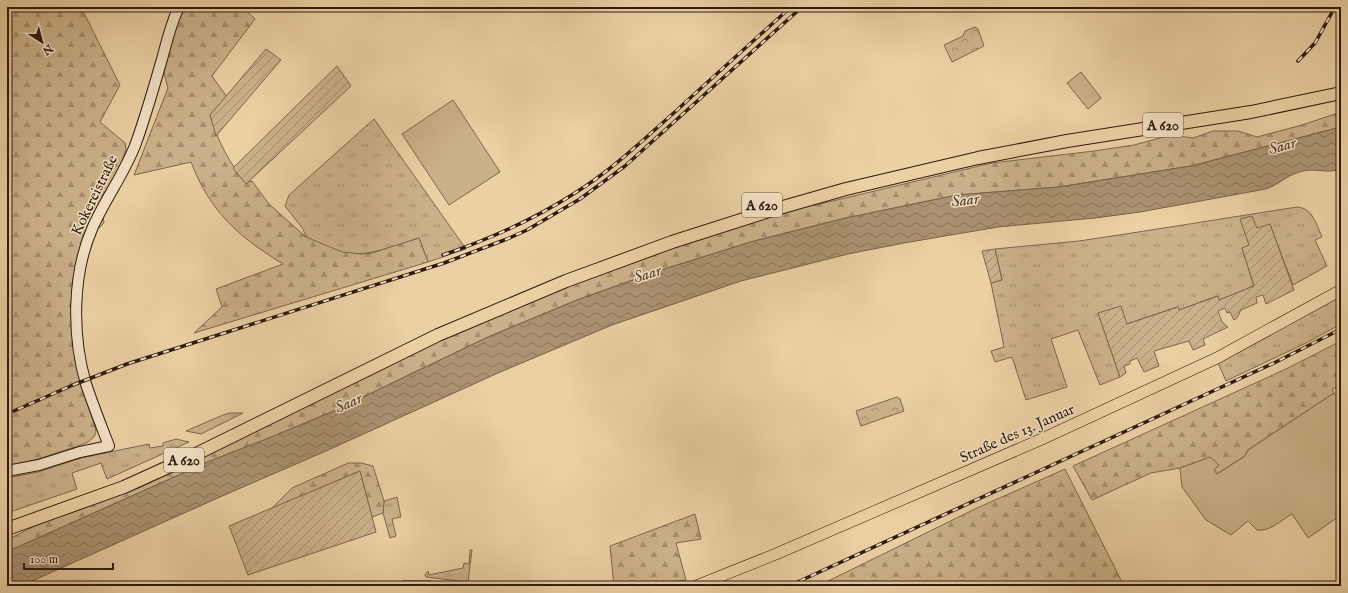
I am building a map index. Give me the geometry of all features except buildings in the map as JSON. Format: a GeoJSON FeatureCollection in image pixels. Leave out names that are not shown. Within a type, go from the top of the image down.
{"type":"FeatureCollection","features":[{"type":"Feature","properties":{"kind":"highway","name":"A 620"},"geometry":{"type":"LineString","coordinates":[[7,529],[124,487],[438,335],[566,281],[672,242],[769,211],[846,189],[978,158],[1303,98],[1341,85]]}},
{"type":"Feature","properties":{"kind":"highway","name":"A 620"},"geometry":{"type":"LineString","coordinates":[[7,521],[79,495],[154,465],[434,328],[564,273],[669,234],[843,182],[978,150],[1100,127],[1341,93]]}},
{"type":"Feature","properties":{"kind":"main road","name":"Kokereistraße"},"geometry":{"type":"LineString","coordinates":[[7,471],[40,465],[80,452],[109,446],[86,384],[81,363],[76,334],[78,283],[82,260],[93,228],[135,144],[148,107],[172,22],[179,7]]}},
{"type":"Feature","properties":{"kind":"main road","name":"Straße des 13. Januar"},"geometry":{"type":"LineString","coordinates":[[696,586],[776,554],[1047,437],[1217,358],[1341,290]]}},
{"type":"Feature","properties":{"kind":"main road"},"geometry":{"type":"LineString","coordinates":[[405,586],[429,586]]}},
{"type":"Feature","properties":{"kind":"green space"},"geometry":{"type":"Polygon","coordinates":[[[7,7],[81,7],[120,85],[100,122],[125,143],[126,149],[118,173],[101,202],[104,223],[80,247],[75,282],[79,372],[96,432],[94,437],[88,442],[15,465],[7,465],[7,7]]]}},
{"type":"Feature","properties":{"kind":"green space"},"geometry":{"type":"Polygon","coordinates":[[[184,7],[242,7],[255,19],[212,76],[227,97],[210,115],[217,134],[234,168],[246,183],[252,181],[269,204],[306,237],[342,252],[362,254],[372,253],[419,238],[428,262],[194,333],[222,307],[216,289],[283,264],[253,244],[228,222],[207,195],[191,162],[134,175],[168,88],[163,70],[176,24],[184,7]]]}},
{"type":"Feature","properties":{"kind":"green space"},"geometry":{"type":"Polygon","coordinates":[[[975,27],[978,29],[984,46],[952,62],[944,45],[963,36],[965,31],[975,27]]]}},
{"type":"Feature","properties":{"kind":"green space"},"geometry":{"type":"Polygon","coordinates":[[[266,49],[281,60],[216,136],[210,115],[266,49]]]}},
{"type":"Feature","properties":{"kind":"green space"},"geometry":{"type":"Polygon","coordinates":[[[337,66],[351,86],[246,184],[233,168],[337,66]]]}},
{"type":"Feature","properties":{"kind":"green space"},"geometry":{"type":"Polygon","coordinates":[[[1081,72],[1101,98],[1088,109],[1067,83],[1081,72]]]}},
{"type":"Feature","properties":{"kind":"green space"},"geometry":{"type":"Polygon","coordinates":[[[453,100],[500,172],[449,205],[402,134],[453,100]]]}},
{"type":"Feature","properties":{"kind":"green space"},"geometry":{"type":"Polygon","coordinates":[[[1341,112],[1341,127],[1191,166],[1059,187],[957,195],[846,218],[754,241],[658,271],[577,300],[488,337],[336,410],[210,461],[7,552],[7,540],[39,524],[141,487],[345,385],[365,378],[403,357],[571,285],[692,241],[806,206],[816,205],[992,163],[1134,145],[1171,135],[1193,138],[1213,131],[1238,131],[1257,137],[1302,125],[1341,112]]]}},
{"type":"Feature","properties":{"kind":"green space"},"geometry":{"type":"Polygon","coordinates":[[[374,119],[466,249],[428,262],[419,238],[381,250],[353,254],[334,250],[306,237],[303,229],[285,206],[289,195],[374,119]]]}},
{"type":"Feature","properties":{"kind":"green space"},"geometry":{"type":"Polygon","coordinates":[[[1297,207],[1307,210],[1316,222],[1322,237],[1315,240],[1327,266],[1293,285],[1270,225],[1257,229],[1241,219],[1250,245],[1242,248],[1254,286],[1219,300],[1217,296],[1179,310],[1177,307],[1127,324],[1098,313],[1120,377],[1100,385],[1078,330],[1051,339],[1067,387],[1026,400],[1012,357],[995,362],[991,351],[1004,347],[991,283],[1002,280],[995,249],[1079,241],[1297,207]]]}},
{"type":"Feature","properties":{"kind":"green space"},"geometry":{"type":"Polygon","coordinates":[[[1252,216],[1257,228],[1270,224],[1294,290],[1266,304],[1263,295],[1256,297],[1257,303],[1241,310],[1237,318],[1234,320],[1230,312],[1227,313],[1225,308],[1218,311],[1222,322],[1228,327],[1203,339],[1205,345],[1193,350],[1189,341],[1154,351],[1159,366],[1144,372],[1137,358],[1130,361],[1130,364],[1124,366],[1126,373],[1120,377],[1098,313],[1121,306],[1127,324],[1178,307],[1179,310],[1218,296],[1219,300],[1254,286],[1242,248],[1249,245],[1240,219],[1252,216]]]}},
{"type":"Feature","properties":{"kind":"green space"},"geometry":{"type":"Polygon","coordinates":[[[995,249],[1002,280],[991,283],[982,251],[995,249]]]}},
{"type":"Feature","properties":{"kind":"green space"},"geometry":{"type":"Polygon","coordinates":[[[1341,295],[1341,324],[1306,343],[1226,381],[1218,363],[1341,295]]]}},
{"type":"Feature","properties":{"kind":"green space"},"geometry":{"type":"Polygon","coordinates":[[[1341,341],[1341,384],[1332,390],[1334,393],[1248,450],[1245,456],[1217,474],[1210,458],[1180,468],[1151,473],[1092,500],[1073,466],[1286,369],[1341,341]]]}},
{"type":"Feature","properties":{"kind":"green space"},"geometry":{"type":"Polygon","coordinates":[[[1334,393],[1341,403],[1341,515],[1308,538],[1292,514],[1275,525],[1262,530],[1257,530],[1248,521],[1231,535],[1206,520],[1182,487],[1180,468],[1210,457],[1219,465],[1214,470],[1217,474],[1245,456],[1248,450],[1334,393]]]}},
{"type":"Feature","properties":{"kind":"green space"},"geometry":{"type":"Polygon","coordinates":[[[897,397],[900,399],[904,411],[861,426],[856,411],[897,397]]]}},
{"type":"Feature","properties":{"kind":"green space"},"geometry":{"type":"Polygon","coordinates":[[[230,413],[243,413],[201,434],[186,431],[223,415],[230,413]]]}},
{"type":"Feature","properties":{"kind":"green space"},"geometry":{"type":"Polygon","coordinates":[[[176,439],[189,442],[107,479],[101,463],[72,473],[77,489],[7,513],[7,478],[38,472],[81,458],[149,444],[150,448],[163,446],[163,443],[176,439]]]}},
{"type":"Feature","properties":{"kind":"green space"},"geometry":{"type":"Polygon","coordinates":[[[348,463],[361,463],[373,466],[384,501],[383,513],[372,517],[360,471],[271,509],[292,488],[348,463]]]}},
{"type":"Feature","properties":{"kind":"green space"},"geometry":{"type":"Polygon","coordinates":[[[1065,469],[1124,586],[818,586],[977,508],[1065,469]]]}},
{"type":"Feature","properties":{"kind":"green space"},"geometry":{"type":"Polygon","coordinates":[[[360,471],[376,532],[248,575],[229,526],[360,471]]]}},
{"type":"Feature","properties":{"kind":"green space"},"geometry":{"type":"Polygon","coordinates":[[[397,497],[401,517],[392,519],[396,536],[390,538],[383,513],[384,501],[397,497]]]}},
{"type":"Feature","properties":{"kind":"green space"},"geometry":{"type":"Polygon","coordinates":[[[695,514],[701,539],[676,543],[686,580],[646,586],[614,586],[610,546],[695,514]]]}},
{"type":"Feature","properties":{"kind":"green space"},"geometry":{"type":"Polygon","coordinates":[[[470,550],[472,550],[468,582],[426,577],[425,575],[428,571],[429,575],[463,568],[464,563],[469,564],[470,550]]]}},
{"type":"Feature","properties":{"kind":"water","name":"Saar"},"geometry":{"type":"Polygon","coordinates":[[[1341,127],[1341,169],[1298,172],[1266,189],[1140,212],[1095,218],[998,227],[848,254],[741,281],[612,325],[498,373],[21,586],[7,586],[7,552],[11,550],[210,461],[336,410],[488,337],[577,300],[658,271],[754,241],[846,218],[957,195],[1059,187],[1191,166],[1341,127]]]}},
{"type":"Feature","properties":{"kind":"railway"},"geometry":{"type":"LineString","coordinates":[[443,255],[478,242],[543,212],[602,175],[639,144],[791,7]]}},
{"type":"Feature","properties":{"kind":"railway"},"geometry":{"type":"LineString","coordinates":[[7,414],[73,385],[127,364],[444,263],[527,230],[580,199],[625,166],[802,7]]}},
{"type":"Feature","properties":{"kind":"railway"},"geometry":{"type":"LineString","coordinates":[[1298,61],[1315,43],[1335,7]]}},
{"type":"Feature","properties":{"kind":"railway"},"geometry":{"type":"LineString","coordinates":[[789,586],[1274,363],[1341,329]]}}]}
